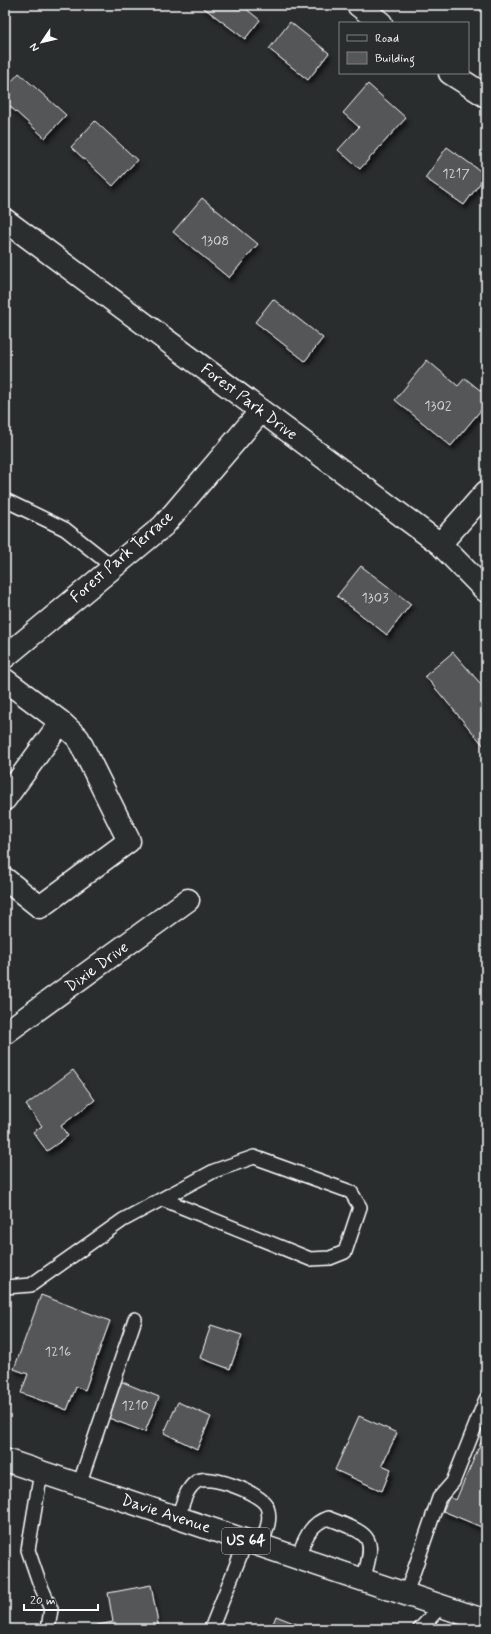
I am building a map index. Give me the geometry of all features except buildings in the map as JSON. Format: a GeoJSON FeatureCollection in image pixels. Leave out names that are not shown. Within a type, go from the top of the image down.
{"type":"FeatureCollection","features":[{"type":"Feature","properties":{"kind":"street"},"geometry":{"type":"LineString","coordinates":[[358,5],[380,22]]}},
{"type":"Feature","properties":{"kind":"street"},"geometry":{"type":"LineString","coordinates":[[452,74],[486,96]]}},
{"type":"Feature","properties":{"kind":"street","name":"Forest Park Drive"},"geometry":{"type":"LineString","coordinates":[[5,220],[440,544],[486,591]]}},
{"type":"Feature","properties":{"kind":"street","name":"Forest Park Terrace"},"geometry":{"type":"LineString","coordinates":[[5,656],[163,526],[261,411]]}},
{"type":"Feature","properties":{"kind":"street"},"geometry":{"type":"LineString","coordinates":[[440,544],[486,492]]}},
{"type":"Feature","properties":{"kind":"street"},"geometry":{"type":"LineString","coordinates":[[5,680],[61,722],[78,738],[129,841],[40,907],[5,879]]}},
{"type":"Feature","properties":{"kind":"street"},"geometry":{"type":"LineString","coordinates":[[5,799],[61,722]]}},
{"type":"Feature","properties":{"kind":"street","name":"Dixie Drive"},"geometry":{"type":"LineString","coordinates":[[5,1033],[188,900]]}},
{"type":"Feature","properties":{"kind":"street","name":"Davie Avenue"},"geometry":{"type":"LineString","coordinates":[[5,1460],[486,1621]]}},
{"type":"Feature","properties":{"kind":"lane"},"geometry":{"type":"LineString","coordinates":[[5,500],[65,529],[113,567]]}},
{"type":"Feature","properties":{"kind":"lane"},"geometry":{"type":"LineString","coordinates":[[6,1289],[31,1285],[123,1220],[162,1199],[214,1171],[254,1157],[351,1192],[360,1207],[345,1252],[330,1258],[310,1259],[162,1199]]}},
{"type":"Feature","properties":{"kind":"lane"},"geometry":{"type":"LineString","coordinates":[[79,1485],[135,1319]]}},
{"type":"Feature","properties":{"kind":"lane"},"geometry":{"type":"LineString","coordinates":[[406,1594],[439,1498],[453,1482],[486,1399]]}},
{"type":"Feature","properties":{"kind":"lane"},"geometry":{"type":"LineString","coordinates":[[41,1472],[28,1550],[39,1582],[51,1609],[48,1629]]}},
{"type":"Feature","properties":{"kind":"lane"},"geometry":{"type":"LineString","coordinates":[[178,1518],[192,1486],[197,1481],[208,1479],[243,1490],[259,1498],[267,1506],[269,1518],[253,1543],[211,1629]]}},
{"type":"Feature","properties":{"kind":"lane"},"geometry":{"type":"LineString","coordinates":[[297,1558],[310,1529],[318,1521],[328,1518],[360,1532],[367,1538],[370,1545],[371,1554],[363,1580]]}},
{"type":"Feature","properties":{"kind":"lane"},"geometry":{"type":"LineString","coordinates":[[420,1629],[441,1606]]}}]}
